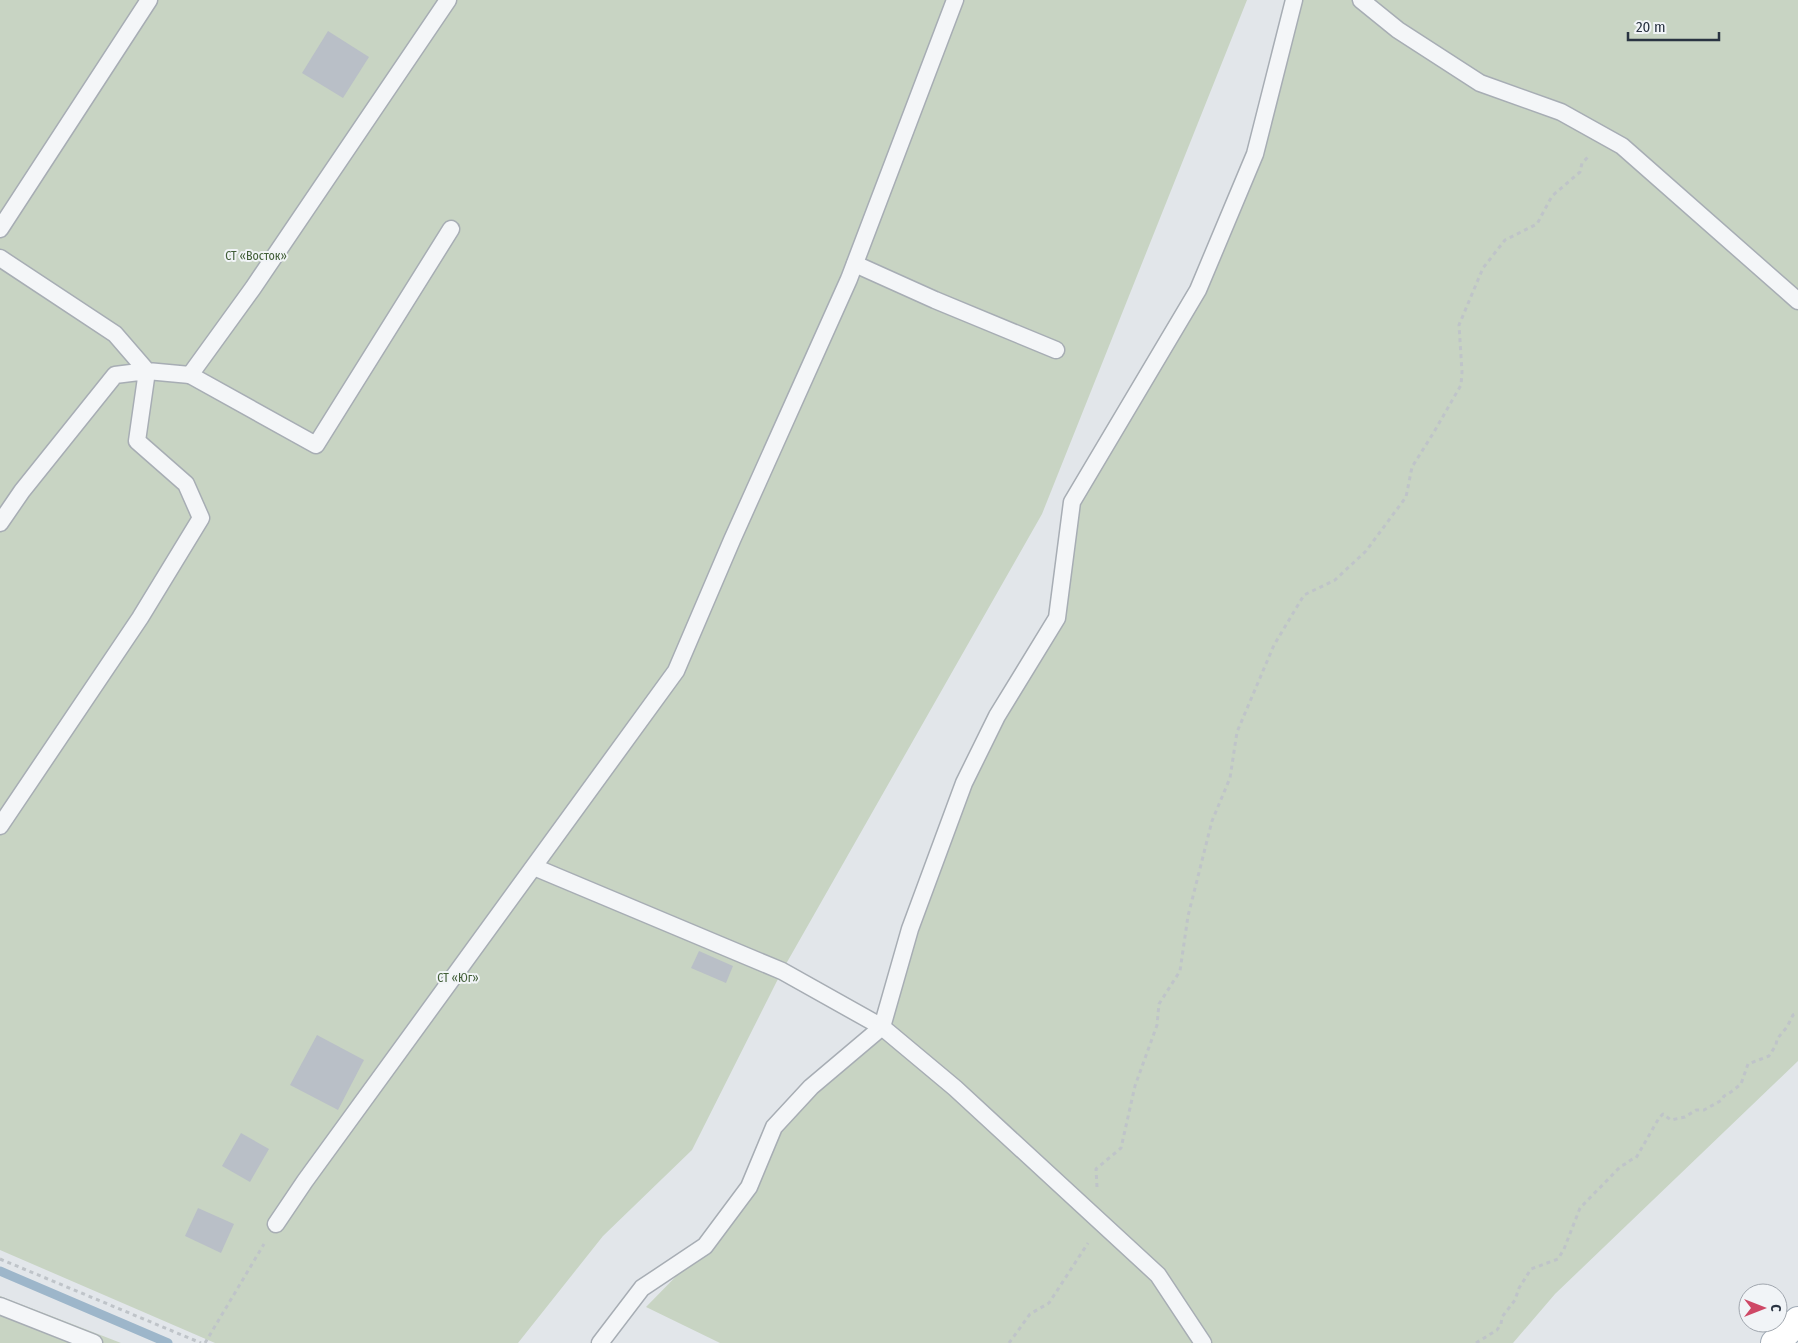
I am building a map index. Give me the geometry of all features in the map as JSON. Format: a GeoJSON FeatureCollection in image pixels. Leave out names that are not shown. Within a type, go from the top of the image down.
{"type":"FeatureCollection","features":[{"type":"Feature","properties":{"kind":"main road"},"geometry":{"type":"LineString","coordinates":[[1775,1343],[1798,1322]]}},
{"type":"Feature","properties":{"kind":"lane"},"geometry":{"type":"LineString","coordinates":[[0,229],[149,0]]}},
{"type":"Feature","properties":{"kind":"lane"},"geometry":{"type":"LineString","coordinates":[[190,374],[253,288],[448,0]]}},
{"type":"Feature","properties":{"kind":"lane"},"geometry":{"type":"LineString","coordinates":[[276,1224],[305,1181],[676,671],[855,264],[955,0]]}},
{"type":"Feature","properties":{"kind":"lane"},"geometry":{"type":"LineString","coordinates":[[600,1343],[642,1288],[705,1246],[748,1187],[774,1127],[811,1087],[882,1027],[910,929],[964,783],[997,716],[1057,618],[1072,502],[1198,290],[1256,154],[1294,0]]}},
{"type":"Feature","properties":{"kind":"lane"},"geometry":{"type":"LineString","coordinates":[[1361,0],[1398,30],[1480,83],[1562,112],[1622,146],[1798,301]]}},
{"type":"Feature","properties":{"kind":"lane"},"geometry":{"type":"LineString","coordinates":[[0,523],[22,491],[115,374],[147,371],[190,374],[316,445],[451,229]]}},
{"type":"Feature","properties":{"kind":"lane"},"geometry":{"type":"LineString","coordinates":[[0,258],[115,334],[147,371],[136,441],[186,484],[201,518],[140,618],[0,826]]}},
{"type":"Feature","properties":{"kind":"lane"},"geometry":{"type":"LineString","coordinates":[[855,264],[935,300],[1056,350]]}},
{"type":"Feature","properties":{"kind":"lane"},"geometry":{"type":"LineString","coordinates":[[534,867],[782,971],[882,1027],[955,1088],[1158,1276],[1203,1343]]}},
{"type":"Feature","properties":{"kind":"lane"},"geometry":{"type":"LineString","coordinates":[[0,1306],[94,1343]]}},
{"type":"Feature","properties":{"kind":"path"},"geometry":{"type":"LineString","coordinates":[[1009,1343],[1030,1314],[1049,1303],[1085,1249],[1099,1221],[1096,1169],[1121,1148],[1135,1086],[1157,1025],[1159,1004],[1180,972],[1188,916],[1212,821],[1230,778],[1237,732],[1274,645],[1304,595],[1335,580],[1366,551],[1406,497],[1412,467],[1461,385],[1459,325],[1484,268],[1505,240],[1537,224],[1552,196],[1580,172],[1582,163],[1597,146],[1616,143]]}},
{"type":"Feature","properties":{"kind":"path"},"geometry":{"type":"LineString","coordinates":[[1476,1343],[1497,1330],[1501,1324],[1502,1317],[1515,1300],[1519,1288],[1531,1269],[1558,1259],[1564,1250],[1580,1208],[1621,1166],[1636,1158],[1659,1118],[1663,1114],[1671,1120],[1685,1117],[1696,1110],[1704,1110],[1722,1100],[1724,1096],[1740,1084],[1748,1064],[1768,1056],[1792,1015],[1798,1013]]}},
{"type":"Feature","properties":{"kind":"path"},"geometry":{"type":"LineString","coordinates":[[205,1343],[276,1224]]}},
{"type":"Feature","properties":{"kind":"path"},"geometry":{"type":"LineString","coordinates":[[0,1259],[201,1343]]}},
{"type":"Feature","properties":{"kind":"green space","name":"СТ «Юг»"},"geometry":{"type":"Polygon","coordinates":[[[0,0],[1247,0],[1042,514],[782,971],[692,1150],[603,1236],[518,1343],[215,1343],[0,1250],[0,0]]]}},
{"type":"Feature","properties":{"kind":"green space"},"geometry":{"type":"Polygon","coordinates":[[[1294,0],[1798,0],[1798,1061],[1555,1294],[1513,1343],[720,1343],[646,1307],[737,1214],[774,1127],[882,1027],[964,783],[1057,618],[1072,502],[1198,290],[1255,154],[1294,0]]]}},
{"type":"Feature","properties":{"kind":"green space"},"geometry":{"type":"Polygon","coordinates":[[[0,1296],[121,1343],[0,1343],[0,1296]]]}},
{"type":"Feature","properties":{"kind":"building"},"geometry":{"type":"Polygon","coordinates":[[[328,31],[369,57],[343,98],[302,73],[328,31]]]}},
{"type":"Feature","properties":{"kind":"building"},"geometry":{"type":"Polygon","coordinates":[[[699,951],[733,966],[726,983],[691,968],[699,951]]]}},
{"type":"Feature","properties":{"kind":"building"},"geometry":{"type":"Polygon","coordinates":[[[317,1035],[364,1060],[338,1110],[290,1085],[317,1035]]]}},
{"type":"Feature","properties":{"kind":"building"},"geometry":{"type":"Polygon","coordinates":[[[241,1133],[269,1149],[250,1182],[222,1166],[241,1133]]]}},
{"type":"Feature","properties":{"kind":"building"},"geometry":{"type":"Polygon","coordinates":[[[198,1208],[234,1224],[221,1253],[185,1236],[198,1208]]]}},
{"type":"Feature","properties":{"kind":"waterway"},"geometry":{"type":"LineString","coordinates":[[0,1271],[168,1343]]}},
{"type":"Feature","properties":{"kind":"park label","name":"СТ «Восток»"},"geometry":{"type":"Point","coordinates":[256,256]}}]}
